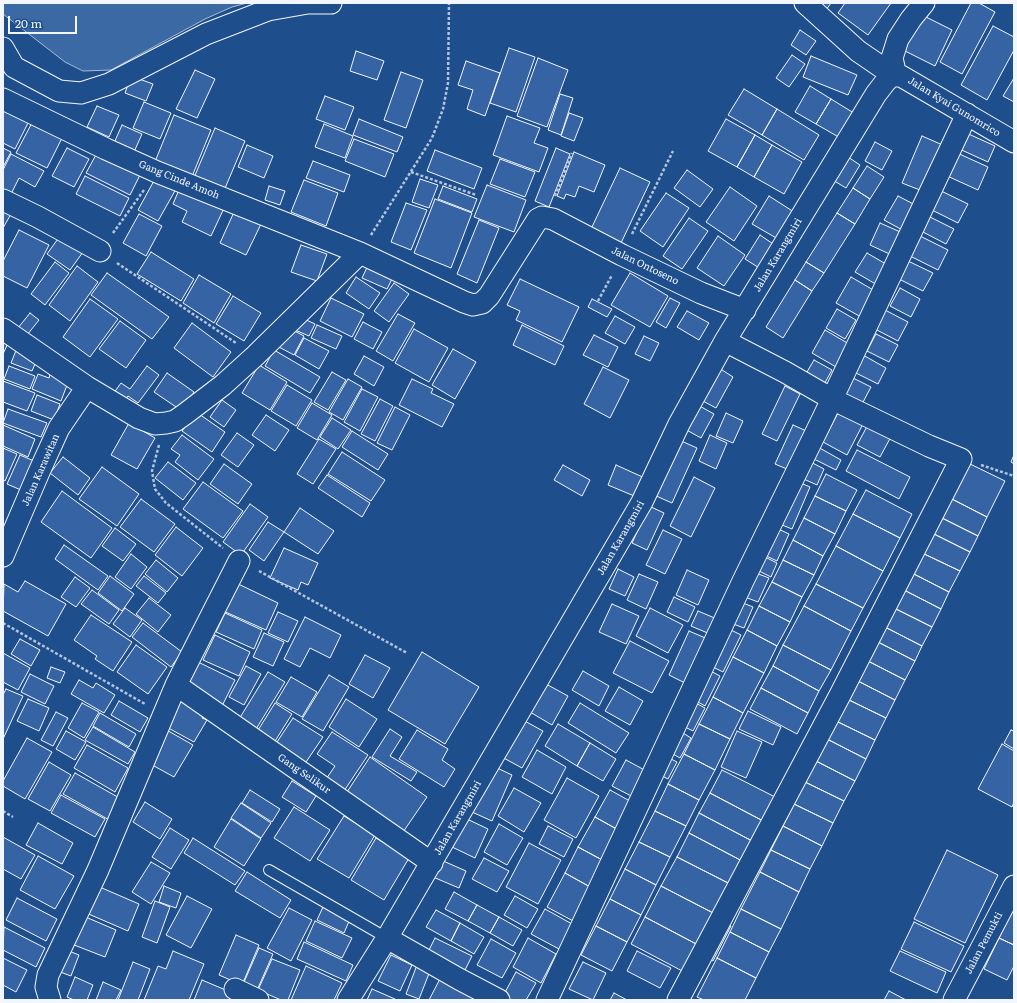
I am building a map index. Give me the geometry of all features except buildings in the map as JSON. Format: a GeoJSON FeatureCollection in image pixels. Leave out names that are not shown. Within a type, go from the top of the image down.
{"type":"FeatureCollection","features":[{"type":"Feature","properties":{"kind":"street"},"geometry":{"type":"LineString","coordinates":[[3,48],[14,67],[59,91],[81,93],[109,84],[206,34],[268,10],[308,3],[331,3]]}},
{"type":"Feature","properties":{"kind":"street","name":"Jalan Kyai Gunomrico"},"geometry":{"type":"LineString","coordinates":[[805,3],[858,51],[894,76],[901,76],[1014,142]]}},
{"type":"Feature","properties":{"kind":"street"},"geometry":{"type":"LineString","coordinates":[[894,76],[892,58],[898,39],[924,3]]}},
{"type":"Feature","properties":{"kind":"street","name":"Jalan Karangmiri"},"geometry":{"type":"LineString","coordinates":[[348,1000],[432,863],[642,502],[679,424],[725,341],[876,94],[886,81],[894,76]]}},
{"type":"Feature","properties":{"kind":"street","name":"Gang Cinde Amoh"},"geometry":{"type":"LineString","coordinates":[[3,99],[157,172],[360,252],[473,305],[482,304],[490,296],[538,219],[547,217]]}},
{"type":"Feature","properties":{"kind":"street"},"geometry":{"type":"LineString","coordinates":[[547,1000],[743,582],[832,399],[967,114]]}},
{"type":"Feature","properties":{"kind":"street"},"geometry":{"type":"LineString","coordinates":[[3,200],[38,217],[100,251]]}},
{"type":"Feature","properties":{"kind":"street","name":"Jalan Ontoseno"},"geometry":{"type":"LineString","coordinates":[[547,217],[701,293],[745,310]]}},
{"type":"Feature","properties":{"kind":"street"},"geometry":{"type":"LineString","coordinates":[[3,329],[87,387],[139,418],[155,424],[166,424],[175,421],[217,390],[255,356],[360,252]]}},
{"type":"Feature","properties":{"kind":"street"},"geometry":{"type":"LineString","coordinates":[[678,1000],[836,702],[961,459],[929,446],[832,399],[785,372],[725,341]]}},
{"type":"Feature","properties":{"kind":"street","name":"Jalan Karawitan"},"geometry":{"type":"LineString","coordinates":[[3,556],[59,428],[87,387]]}},
{"type":"Feature","properties":{"kind":"street"},"geometry":{"type":"LineString","coordinates":[[50,1000],[46,988],[48,975],[98,870],[176,685],[239,561]]}},
{"type":"Feature","properties":{"kind":"street","name":"Gang Selikur"},"geometry":{"type":"LineString","coordinates":[[176,685],[432,863]]}},
{"type":"Feature","properties":{"kind":"street","name":"Jalan Pemukti"},"geometry":{"type":"LineString","coordinates":[[954,1000],[1014,886]]}},
{"type":"Feature","properties":{"kind":"street"},"geometry":{"type":"LineString","coordinates":[[387,938],[499,1000]]}},
{"type":"Feature","properties":{"kind":"street"},"geometry":{"type":"LineString","coordinates":[[235,989],[258,1000]]}},
{"type":"Feature","properties":{"kind":"lane"},"geometry":{"type":"LineString","coordinates":[[269,870],[387,938]]}},
{"type":"Feature","properties":{"kind":"path"},"geometry":{"type":"LineString","coordinates":[[360,252],[432,138],[444,109],[448,83],[449,3]]}},
{"type":"Feature","properties":{"kind":"path"},"geometry":{"type":"LineString","coordinates":[[598,301],[673,151]]}},
{"type":"Feature","properties":{"kind":"path"},"geometry":{"type":"LineString","coordinates":[[547,217],[572,153]]}},
{"type":"Feature","properties":{"kind":"path"},"geometry":{"type":"LineString","coordinates":[[157,172],[100,251],[255,356]]}},
{"type":"Feature","properties":{"kind":"path"},"geometry":{"type":"LineString","coordinates":[[411,172],[476,195]]}},
{"type":"Feature","properties":{"kind":"path"},"geometry":{"type":"LineString","coordinates":[[166,424],[152,471],[155,488],[166,502],[239,561],[407,653]]}},
{"type":"Feature","properties":{"kind":"path"},"geometry":{"type":"LineString","coordinates":[[961,459],[1014,476]]}},
{"type":"Feature","properties":{"kind":"path"},"geometry":{"type":"LineString","coordinates":[[3,623],[163,715]]}},
{"type":"Feature","properties":{"kind":"path"},"geometry":{"type":"LineString","coordinates":[[3,811],[13,817]]}},
{"type":"Feature","properties":{"kind":"water"},"geometry":{"type":"Polygon","coordinates":[[[3,3],[247,3],[232,7],[205,19],[111,70],[83,71],[65,62],[3,14],[3,3]]]}}]}
